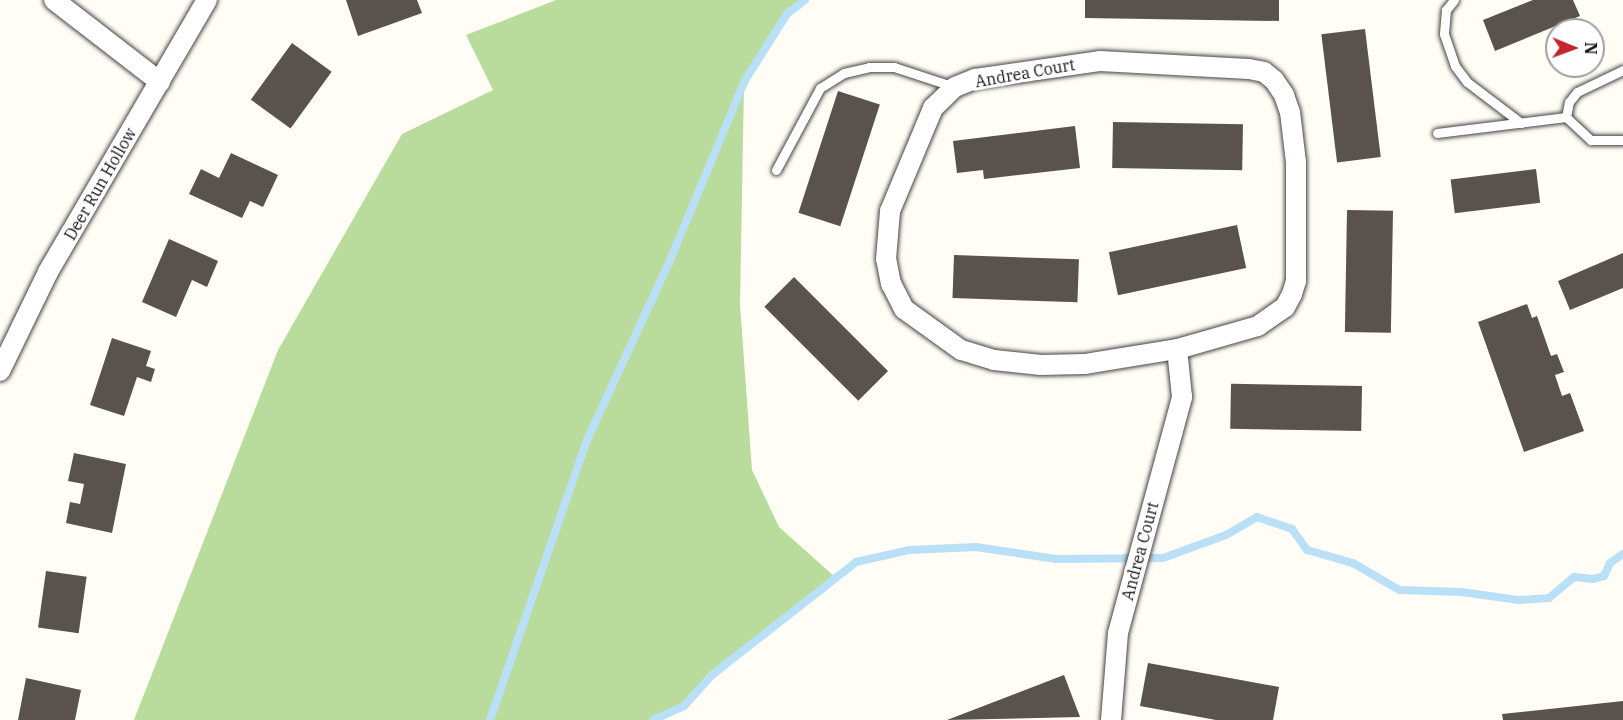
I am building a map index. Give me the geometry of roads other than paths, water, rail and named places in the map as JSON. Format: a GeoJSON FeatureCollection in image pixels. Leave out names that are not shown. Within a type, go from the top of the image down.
{"type":"FeatureCollection","features":[{"type":"Feature","properties":{"kind":"street"},"geometry":{"type":"LineString","coordinates":[[54,0],[160,82]]}},
{"type":"Feature","properties":{"kind":"street","name":"Deer Run Hollow"},"geometry":{"type":"LineString","coordinates":[[0,371],[48,272],[207,0]]}},
{"type":"Feature","properties":{"kind":"street","name":"Andrea Court"},"geometry":{"type":"LineString","coordinates":[[1100,61],[1249,69],[1264,72],[1274,80],[1284,95],[1290,112],[1296,162],[1296,281],[1285,308],[1258,326],[1177,349],[1084,364],[994,360],[961,350],[904,309],[891,284],[886,259],[890,211],[933,108],[956,87],[1012,72],[1100,61]]}},
{"type":"Feature","properties":{"kind":"street","name":"Andrea Court"},"geometry":{"type":"LineString","coordinates":[[1111,720],[1112,676],[1129,586],[1182,397],[1177,349]]}},
{"type":"Feature","properties":{"kind":"lane"},"geometry":{"type":"LineString","coordinates":[[1454,0],[1446,10],[1443,34],[1455,66],[1467,82],[1521,123]]}},
{"type":"Feature","properties":{"kind":"lane"},"geometry":{"type":"LineString","coordinates":[[776,170],[820,88],[844,73],[869,67],[894,67],[956,87]]}},
{"type":"Feature","properties":{"kind":"lane"},"geometry":{"type":"LineString","coordinates":[[1566,117],[1569,102],[1577,92],[1590,83],[1623,70]]}},
{"type":"Feature","properties":{"kind":"lane"},"geometry":{"type":"LineString","coordinates":[[1437,133],[1566,117],[1592,140],[1623,140]]}},
{"type":"Feature","properties":{"kind":"waterway"},"geometry":{"type":"LineString","coordinates":[[490,720],[587,440],[668,265],[744,82],[787,14],[805,0]]}},
{"type":"Feature","properties":{"kind":"waterway"},"geometry":{"type":"LineString","coordinates":[[653,720],[684,706],[712,675],[856,562],[909,550],[976,547],[1056,559],[1163,558],[1226,535],[1257,517],[1292,529],[1307,550],[1353,563],[1399,590],[1461,592],[1519,600],[1549,598],[1574,577],[1593,579],[1604,576],[1610,563],[1623,554]]}}]}
